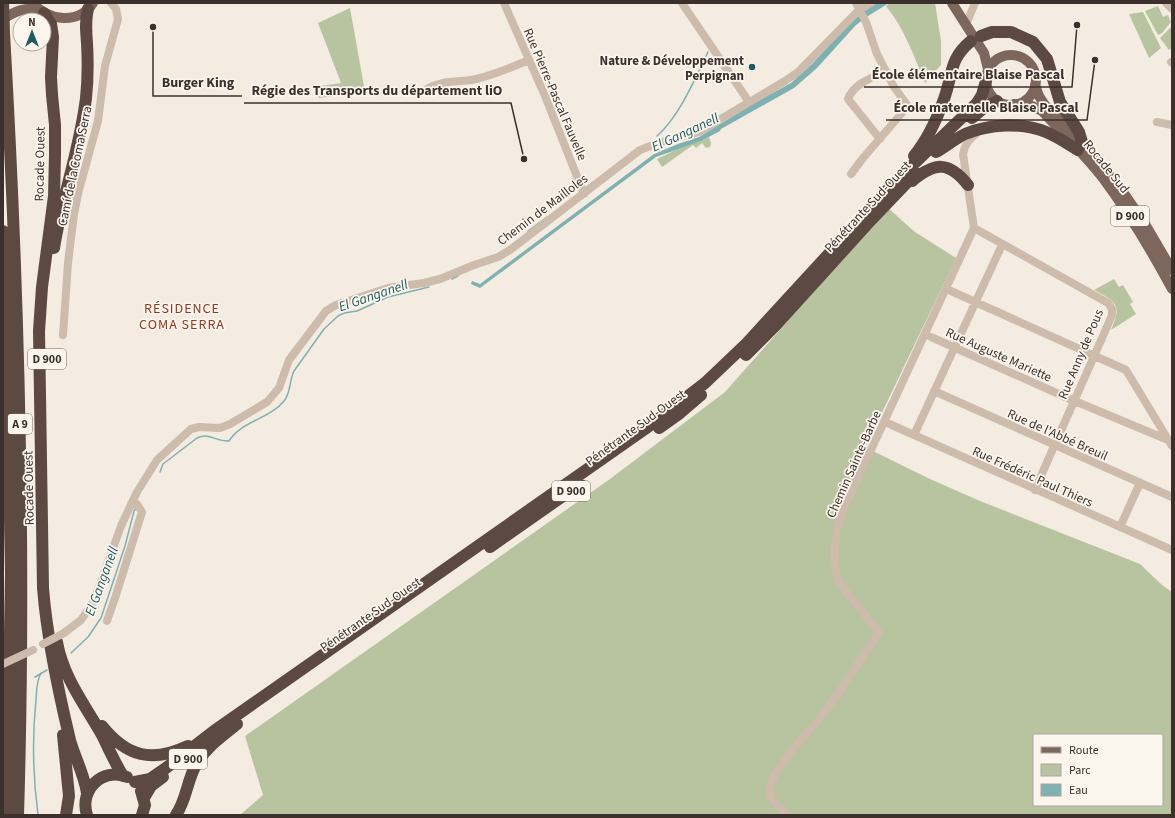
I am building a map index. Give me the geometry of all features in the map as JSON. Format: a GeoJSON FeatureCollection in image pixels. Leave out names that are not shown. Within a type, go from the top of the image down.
{"type":"FeatureCollection","features":[{"type":"Feature","properties":{"kind":"highway","name":"A 9"},"geometry":{"type":"LineString","coordinates":[[3,3],[15,246],[21,460],[20,761],[18,815]]}},
{"type":"Feature","properties":{"kind":"highway","name":"Rocade Ouest"},"geometry":{"type":"LineString","coordinates":[[93,5],[86,21],[88,70],[86,100],[78,147],[63,201],[54,246],[49,287],[47,331],[51,578],[53,618],[58,647],[63,664],[84,706],[123,776]]}},
{"type":"Feature","properties":{"kind":"highway","name":"Rocade Ouest"},"geometry":{"type":"LineString","coordinates":[[39,8],[51,24],[53,38],[51,77],[55,125],[54,196],[42,287],[39,331],[42,549],[46,618],[57,679],[71,742],[86,784],[87,793],[85,798],[85,813]]}},
{"type":"Feature","properties":{"kind":"highway"},"geometry":{"type":"LineString","coordinates":[[893,184],[926,139],[944,98],[954,63],[964,47],[979,42],[992,32],[1011,32],[1037,45],[1047,59],[1060,102],[1079,132],[1080,146],[1058,138],[1045,131],[1020,126],[1006,126],[983,128],[964,135],[936,152]]}},
{"type":"Feature","properties":{"kind":"highway","name":"D 900"},"geometry":{"type":"LineString","coordinates":[[960,125],[982,95],[986,81]]}},
{"type":"Feature","properties":{"kind":"highway","name":"D 900"},"geometry":{"type":"LineString","coordinates":[[960,125],[985,107],[997,101]]}},
{"type":"Feature","properties":{"kind":"highway","name":"Pénétrante Sud-Ouest"},"geometry":{"type":"LineString","coordinates":[[214,731],[649,426],[705,382],[747,343],[893,184],[960,125]]}},
{"type":"Feature","properties":{"kind":"highway","name":"Pénétrante Sud-Ouest"},"geometry":{"type":"LineString","coordinates":[[144,798],[151,786],[160,779],[680,413],[776,326],[960,125]]}},
{"type":"Feature","properties":{"kind":"highway"},"geometry":{"type":"LineString","coordinates":[[889,202],[920,174],[937,167],[944,167],[952,170],[960,175],[968,185]]}},
{"type":"Feature","properties":{"kind":"highway","name":"A 9"},"geometry":{"type":"LineString","coordinates":[[3,231],[11,573],[7,815]]}},
{"type":"Feature","properties":{"kind":"highway"},"geometry":{"type":"LineString","coordinates":[[57,679],[69,796],[66,815]]}},
{"type":"Feature","properties":{"kind":"highway"},"geometry":{"type":"LineString","coordinates":[[84,706],[110,736],[120,745],[145,755],[160,756],[175,752],[214,731]]}},
{"type":"Feature","properties":{"kind":"highway","name":"Pénétrante Sud-Ouest"},"geometry":{"type":"LineString","coordinates":[[176,815],[185,798],[196,764],[206,750],[237,724]]}},
{"type":"Feature","properties":{"kind":"highway"},"geometry":{"type":"LineString","coordinates":[[135,782],[150,779],[214,731]]}},
{"type":"Feature","properties":{"kind":"highway"},"geometry":{"type":"LineString","coordinates":[[87,793],[93,784],[102,777],[112,775],[123,776],[135,782],[142,792],[145,805],[142,815]]}},
{"type":"Feature","properties":{"kind":"main road"},"geometry":{"type":"LineString","coordinates":[[3,17],[19,3]]}},
{"type":"Feature","properties":{"kind":"main road"},"geometry":{"type":"LineString","coordinates":[[952,3],[979,42],[1001,57]]}},
{"type":"Feature","properties":{"kind":"main road"},"geometry":{"type":"LineString","coordinates":[[958,3],[984,53],[988,69],[986,81],[990,94],[997,101],[1014,104],[1022,102],[1028,98],[1035,85],[1034,72],[1031,65],[1025,59],[1013,55],[1001,57],[988,69]]}},
{"type":"Feature","properties":{"kind":"main road"},"geometry":{"type":"LineString","coordinates":[[3,17],[25,9],[39,8],[56,18],[63,18],[77,16],[93,5]]}},
{"type":"Feature","properties":{"kind":"main road","name":"Rocade Sud"},"geometry":{"type":"LineString","coordinates":[[1035,85],[1044,104],[1080,146],[1126,211],[1150,249],[1172,289]]}},
{"type":"Feature","properties":{"kind":"main road","name":"Rocade Sud"},"geometry":{"type":"LineString","coordinates":[[1014,104],[1032,106],[1042,111],[1102,165],[1132,204],[1172,270]]}},
{"type":"Feature","properties":{"kind":"street","name":"Rue Pierre-Pascal Fauvelle"},"geometry":{"type":"LineString","coordinates":[[504,3],[547,102],[584,194]]}},
{"type":"Feature","properties":{"kind":"street"},"geometry":{"type":"LineString","coordinates":[[682,3],[749,102]]}},
{"type":"Feature","properties":{"kind":"street","name":"Chemin de Mailloles"},"geometry":{"type":"LineString","coordinates":[[3,664],[64,633],[81,620],[94,601],[121,526],[131,504],[157,460],[191,429],[199,427],[220,428],[230,424],[267,402],[279,388],[289,360],[326,311],[336,305],[388,288],[424,283],[440,279],[498,257],[510,250],[640,150],[658,143],[700,132],[786,81],[798,72],[859,8],[871,3]]}},
{"type":"Feature","properties":{"kind":"street"},"geometry":{"type":"LineString","coordinates":[[967,22],[975,3]]}},
{"type":"Feature","properties":{"kind":"street"},"geometry":{"type":"LineString","coordinates":[[1166,3],[1172,9]]}},
{"type":"Feature","properties":{"kind":"street","name":"Camí de la Coma Serra"},"geometry":{"type":"LineString","coordinates":[[63,335],[68,263],[74,214],[79,190],[98,122],[103,76],[118,19],[116,10],[111,4]]}},
{"type":"Feature","properties":{"kind":"street"},"geometry":{"type":"LineString","coordinates":[[851,174],[908,106],[894,87],[877,54],[866,22],[859,8]]}},
{"type":"Feature","properties":{"kind":"street"},"geometry":{"type":"LineString","coordinates":[[427,89],[437,83],[476,79],[529,60]]}},
{"type":"Feature","properties":{"kind":"street"},"geometry":{"type":"LineString","coordinates":[[880,139],[848,99],[849,95],[858,86],[869,78],[886,71]]}},
{"type":"Feature","properties":{"kind":"street"},"geometry":{"type":"LineString","coordinates":[[1158,122],[1172,125]]}},
{"type":"Feature","properties":{"kind":"street"},"geometry":{"type":"LineString","coordinates":[[974,228],[963,154],[964,147],[970,138],[983,128]]}},
{"type":"Feature","properties":{"kind":"street","name":"Rue Anny de Pous"},"geometry":{"type":"LineString","coordinates":[[974,228],[1002,245],[1108,302],[1112,308],[1112,315],[1095,356],[1035,490]]}},
{"type":"Feature","properties":{"kind":"street","name":"Chemin Sainte-Barbe"},"geometry":{"type":"LineString","coordinates":[[787,815],[770,794],[772,780],[789,755],[826,711],[879,633],[838,581],[835,566],[837,529],[844,508],[974,228]]}},
{"type":"Feature","properties":{"kind":"street"},"geometry":{"type":"LineString","coordinates":[[914,435],[1002,245]]}},
{"type":"Feature","properties":{"kind":"street"},"geometry":{"type":"LineString","coordinates":[[951,291],[1126,370],[1170,443]]}},
{"type":"Feature","properties":{"kind":"street","name":"Rue Auguste Mariette"},"geometry":{"type":"LineString","coordinates":[[930,337],[1170,443]]}},
{"type":"Feature","properties":{"kind":"street","name":"Rue de l'Abbé Breuil"},"geometry":{"type":"LineString","coordinates":[[934,391],[1054,446],[1172,497]]}},
{"type":"Feature","properties":{"kind":"street","name":"Rue Frédéric Paul Thiers"},"geometry":{"type":"LineString","coordinates":[[885,422],[1172,550]]}},
{"type":"Feature","properties":{"kind":"street"},"geometry":{"type":"LineString","coordinates":[[1120,527],[1140,483]]}},
{"type":"Feature","properties":{"kind":"street"},"geometry":{"type":"LineString","coordinates":[[107,621],[142,512],[137,504],[131,504]]}},
{"type":"Feature","properties":{"kind":"green space"},"geometry":{"type":"Polygon","coordinates":[[[890,3],[935,3],[941,41],[941,65],[925,83],[903,33],[886,6],[890,3]]]}},
{"type":"Feature","properties":{"kind":"green space"},"geometry":{"type":"Polygon","coordinates":[[[1158,6],[1163,17],[1168,15],[1171,22],[1162,33],[1158,35],[1145,11],[1158,6]]]}},
{"type":"Feature","properties":{"kind":"green space"},"geometry":{"type":"Polygon","coordinates":[[[350,8],[365,92],[319,98],[314,87],[341,83],[318,23],[350,8]]]}},
{"type":"Feature","properties":{"kind":"green space"},"geometry":{"type":"Polygon","coordinates":[[[1143,12],[1161,48],[1149,58],[1129,14],[1143,12]]]}},
{"type":"Feature","properties":{"kind":"green space"},"geometry":{"type":"Polygon","coordinates":[[[1172,26],[1172,48],[1169,50],[1160,38],[1172,26]]]}},
{"type":"Feature","properties":{"kind":"green space"},"geometry":{"type":"Polygon","coordinates":[[[709,137],[711,143],[710,147],[706,148],[702,143],[696,148],[693,145],[662,167],[657,159],[680,148],[709,137]]]}},
{"type":"Feature","properties":{"kind":"green space"},"geometry":{"type":"Polygon","coordinates":[[[888,208],[915,232],[956,258],[866,446],[875,452],[930,479],[980,501],[1140,564],[1162,585],[1172,592],[1172,815],[240,815],[263,795],[245,736],[610,479],[725,392],[888,208]]]}},
{"type":"Feature","properties":{"kind":"green space"},"geometry":{"type":"Polygon","coordinates":[[[1114,279],[1119,287],[1123,285],[1133,302],[1130,304],[1136,314],[1111,330],[1117,310],[1115,305],[1108,298],[1094,290],[1114,279]]]}},
{"type":"Feature","properties":{"kind":"water"},"geometry":{"type":"Polygon","coordinates":[[[877,3],[889,3],[856,25],[817,68],[794,88],[701,141],[656,157],[480,288],[471,284],[472,281],[480,284],[654,154],[699,137],[756,102],[791,83],[812,64],[844,29],[864,11],[877,3]]]}},
{"type":"Feature","properties":{"kind":"waterway"},"geometry":{"type":"LineString","coordinates":[[657,136],[680,108],[708,52]]}},
{"type":"Feature","properties":{"kind":"waterway"},"geometry":{"type":"LineString","coordinates":[[528,231],[547,217]]}},
{"type":"Feature","properties":{"kind":"waterway"},"geometry":{"type":"LineString","coordinates":[[452,279],[458,276]]}},
{"type":"Feature","properties":{"kind":"waterway","name":"El Ganganell"},"geometry":{"type":"LineString","coordinates":[[160,472],[163,464],[197,438],[206,436],[229,441],[234,434],[248,424],[278,407],[288,394],[294,371],[324,329],[338,316],[344,313],[357,311],[388,297],[429,287]]}},
{"type":"Feature","properties":{"kind":"waterway","name":"El Ganganell"},"geometry":{"type":"LineString","coordinates":[[71,653],[88,637],[101,618],[136,508]]}},
{"type":"Feature","properties":{"kind":"waterway","name":"El Ganganell"},"geometry":{"type":"LineString","coordinates":[[35,677],[47,670]]}},
{"type":"Feature","properties":{"kind":"waterway"},"geometry":{"type":"LineString","coordinates":[[38,815],[34,772],[34,743],[37,686],[41,673]]}},
{"type":"Feature","properties":{"kind":"place","name":"École élémentaire Blaise Pascal"},"geometry":{"type":"Point","coordinates":[1077,25]}},
{"type":"Feature","properties":{"kind":"place","name":"Burger King"},"geometry":{"type":"Point","coordinates":[153,27]}},
{"type":"Feature","properties":{"kind":"place","name":"École maternelle Blaise Pascal"},"geometry":{"type":"Point","coordinates":[1095,60]}},
{"type":"Feature","properties":{"kind":"place","name":"Nature & Développement Perpignan"},"geometry":{"type":"Point","coordinates":[752,67]}},
{"type":"Feature","properties":{"kind":"place","name":"Régie des Transports du département liO"},"geometry":{"type":"Point","coordinates":[524,159]}},
{"type":"Feature","properties":{"kind":"district","name":"RÉSIDENCE COMA SERRA"},"geometry":{"type":"Point","coordinates":[182,316]}}]}
